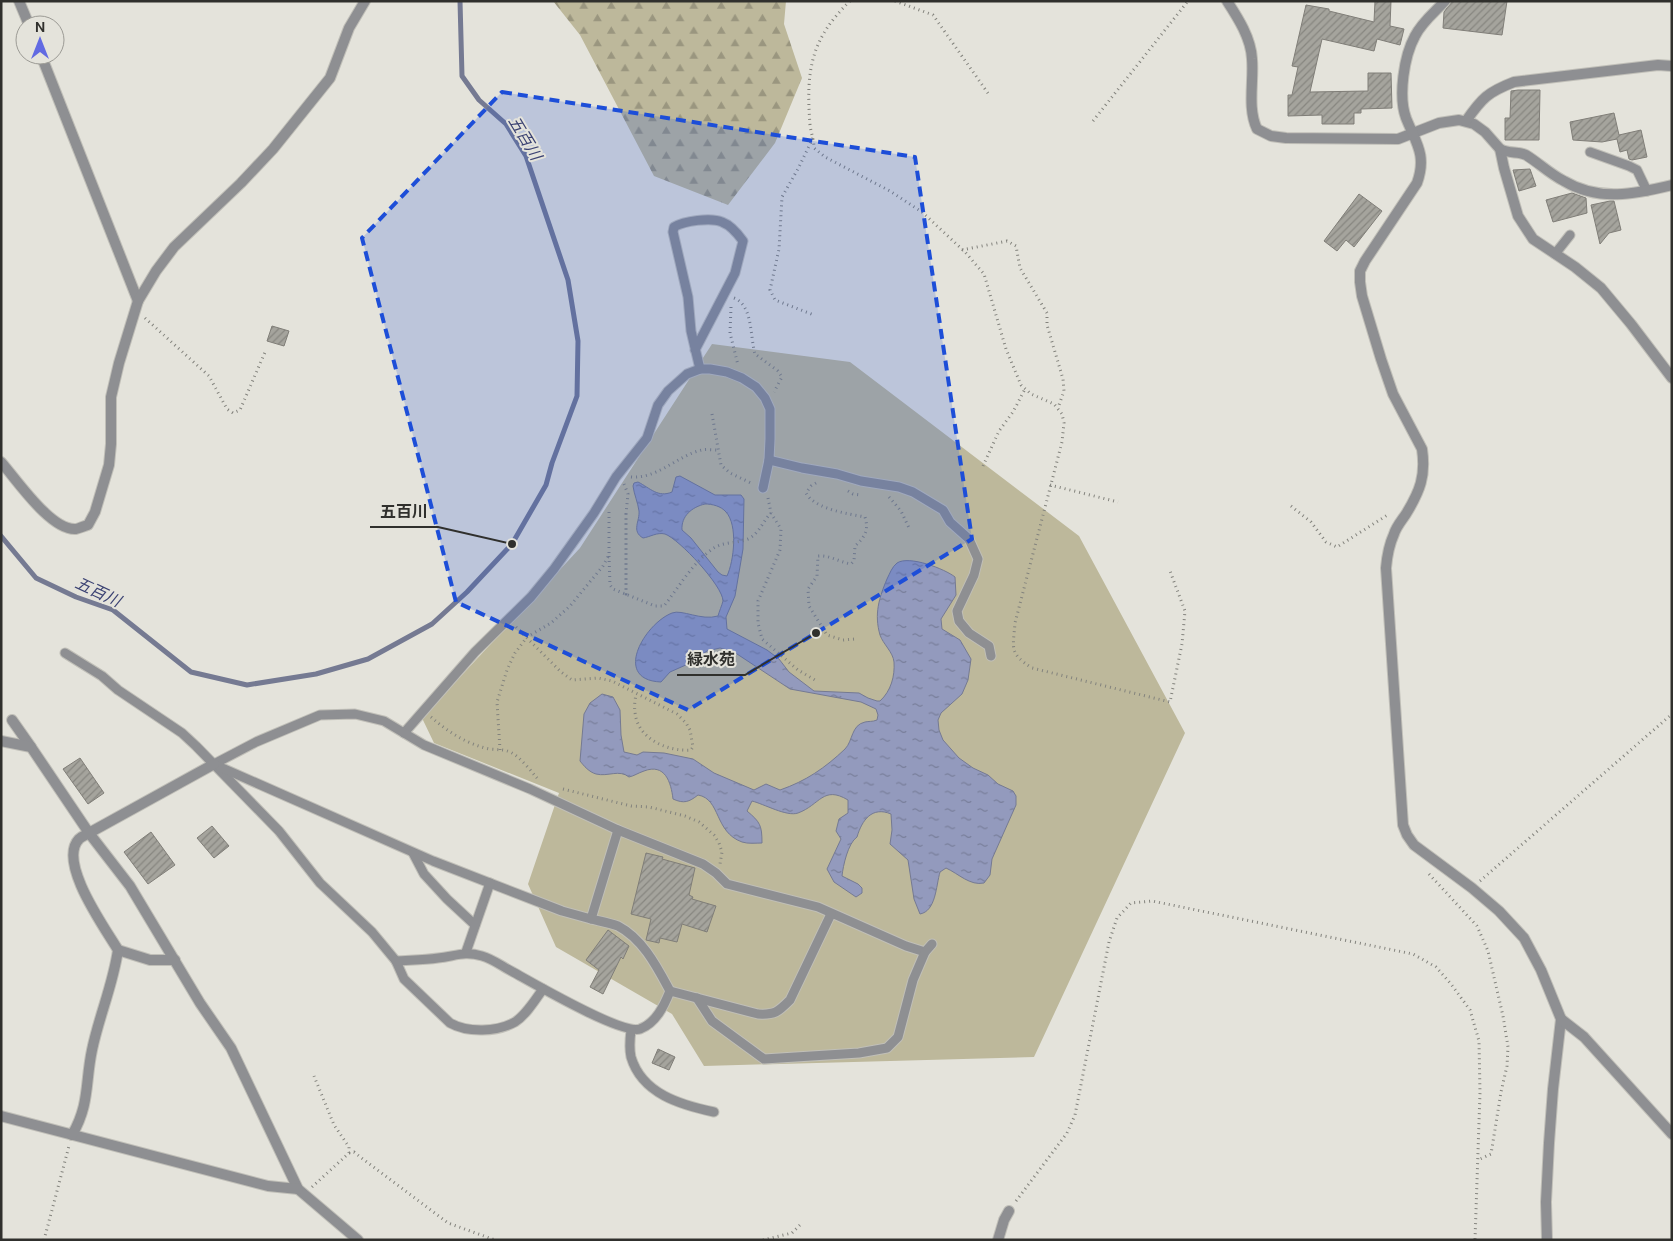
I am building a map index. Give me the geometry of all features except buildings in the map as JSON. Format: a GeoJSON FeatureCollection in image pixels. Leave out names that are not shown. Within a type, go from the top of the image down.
{"type":"FeatureCollection","features":[{"type":"Feature","properties":{"kind":"street"},"geometry":{"type":"LineString","coordinates":[[19,1],[25,15]]}},
{"type":"Feature","properties":{"kind":"street"},"geometry":{"type":"LineString","coordinates":[[1,462],[45,515],[59,524],[76,529],[88,525],[95,512],[109,465],[111,397],[119,363],[138,302],[156,271],[174,248],[273,149],[330,78],[349,28],[365,1]]}},
{"type":"Feature","properties":{"kind":"street"},"geometry":{"type":"LineString","coordinates":[[1227,1],[1246,33],[1250,45],[1253,117],[1256,129],[1271,136],[1286,138],[1398,139],[1439,123],[1459,120],[1466,121],[1484,132],[1500,149],[1507,153],[1524,154],[1564,182],[1591,193],[1630,195],[1672,185]]}},
{"type":"Feature","properties":{"kind":"street"},"geometry":{"type":"LineString","coordinates":[[1445,1],[1414,37],[1408,54],[1404,76],[1403,103],[1405,116],[1413,133],[1422,164],[1417,183],[1360,271],[1362,296],[1381,359],[1393,394],[1422,449],[1424,466],[1422,484],[1394,533],[1386,568],[1403,825],[1414,845],[1472,888],[1499,911],[1524,938],[1541,970],[1561,1019],[1546,1202],[1547,1240]]}},
{"type":"Feature","properties":{"kind":"street"},"geometry":{"type":"LineString","coordinates":[[45,65],[138,302]]}},
{"type":"Feature","properties":{"kind":"street"},"geometry":{"type":"LineString","coordinates":[[1466,121],[1484,97],[1494,89],[1514,82],[1658,65],[1672,66]]}},
{"type":"Feature","properties":{"kind":"street"},"geometry":{"type":"LineString","coordinates":[[1500,149],[1510,192],[1520,222],[1533,240],[1582,272],[1601,288],[1672,378]]}},
{"type":"Feature","properties":{"kind":"street"},"geometry":{"type":"LineString","coordinates":[[12,720],[89,833],[130,886],[200,1003],[231,1048],[301,1192],[358,1240]]}},
{"type":"Feature","properties":{"kind":"street"},"geometry":{"type":"LineString","coordinates":[[1,741],[31,747]]}},
{"type":"Feature","properties":{"kind":"street"},"geometry":{"type":"LineString","coordinates":[[175,960],[150,960],[118,950],[81,888],[74,870],[75,846],[79,839],[89,833],[214,764]]}},
{"type":"Feature","properties":{"kind":"street"},"geometry":{"type":"LineString","coordinates":[[72,1135],[80,1121],[87,1097],[92,1051],[111,986],[118,950]]}},
{"type":"Feature","properties":{"kind":"street"},"geometry":{"type":"LineString","coordinates":[[1561,1019],[1584,1037],[1672,1134]]}},
{"type":"Feature","properties":{"kind":"street"},"geometry":{"type":"LineString","coordinates":[[1,1116],[268,1186],[301,1192]]}},
{"type":"Feature","properties":{"kind":"street"},"geometry":{"type":"LineString","coordinates":[[998,1240],[1008,1211]]}},
{"type":"Feature","properties":{"kind":"lane"},"geometry":{"type":"LineString","coordinates":[[1590,152],[1636,170],[1647,191]]}},
{"type":"Feature","properties":{"kind":"lane"},"geometry":{"type":"LineString","coordinates":[[695,350],[732,280],[743,241],[737,233],[721,221],[686,221],[674,227],[673,232],[688,297],[691,331],[695,350],[700,369]]}},
{"type":"Feature","properties":{"kind":"lane"},"geometry":{"type":"LineString","coordinates":[[1555,254],[1570,235]]}},
{"type":"Feature","properties":{"kind":"lane"},"geometry":{"type":"LineString","coordinates":[[404,732],[475,652],[508,620],[554,569],[594,513],[616,477],[647,438],[658,405],[683,377],[700,369],[727,372],[742,378],[756,388],[766,401],[770,409],[769,460],[763,488]]}},
{"type":"Feature","properties":{"kind":"lane"},"geometry":{"type":"LineString","coordinates":[[769,460],[861,481],[899,487],[913,492],[943,510],[950,522],[969,539],[978,559],[974,575],[957,611],[959,622],[969,633],[989,646],[991,656]]}},
{"type":"Feature","properties":{"kind":"lane"},"geometry":{"type":"LineString","coordinates":[[65,653],[95,671],[118,690],[182,733],[278,831],[320,883],[372,932],[396,961],[404,979],[446,1020],[457,1027],[475,1030],[488,1029],[516,1021],[543,989]]}},
{"type":"Feature","properties":{"kind":"lane"},"geometry":{"type":"LineString","coordinates":[[214,764],[256,742],[320,716],[355,714],[384,721],[424,745],[530,789],[618,830],[704,864],[716,872],[727,884],[818,907],[906,946],[926,952]]}},
{"type":"Feature","properties":{"kind":"lane"},"geometry":{"type":"LineString","coordinates":[[214,764],[413,853],[562,911],[616,926],[630,934],[642,946],[670,991],[758,1014],[771,1015],[780,1011],[790,1000],[831,914]]}},
{"type":"Feature","properties":{"kind":"lane"},"geometry":{"type":"LineString","coordinates":[[591,919],[618,830]]}},
{"type":"Feature","properties":{"kind":"lane"},"geometry":{"type":"LineString","coordinates":[[413,853],[424,874],[447,900],[475,925]]}},
{"type":"Feature","properties":{"kind":"lane"},"geometry":{"type":"LineString","coordinates":[[466,952],[490,883]]}},
{"type":"Feature","properties":{"kind":"lane"},"geometry":{"type":"LineString","coordinates":[[697,998],[712,1021],[764,1059],[859,1053],[887,1048],[898,1037],[913,980],[926,952],[932,944]]}},
{"type":"Feature","properties":{"kind":"lane"},"geometry":{"type":"LineString","coordinates":[[396,961],[437,958],[466,952],[485,957],[543,989],[631,1030],[640,1029],[652,1022],[665,1003],[670,991]]}},
{"type":"Feature","properties":{"kind":"lane"},"geometry":{"type":"LineString","coordinates":[[631,1030],[631,1056],[636,1069],[654,1090],[678,1102],[714,1112]]}},
{"type":"Feature","properties":{"kind":"path"},"geometry":{"type":"LineString","coordinates":[[850,1],[834,17],[814,54],[808,80],[810,128],[814,148],[825,157],[890,191],[922,212],[962,250],[984,274],[1006,349],[1021,385],[1031,394],[1054,404],[1062,414],[1064,423],[1062,442],[1015,623],[1013,648],[1018,659],[1032,668],[1170,702],[1182,644],[1185,611],[1170,571]]}},
{"type":"Feature","properties":{"kind":"path"},"geometry":{"type":"LineString","coordinates":[[895,1],[933,15],[990,96]]}},
{"type":"Feature","properties":{"kind":"path"},"geometry":{"type":"LineString","coordinates":[[1093,121],[1188,1]]}},
{"type":"Feature","properties":{"kind":"path"},"geometry":{"type":"LineString","coordinates":[[813,138],[800,167],[782,197],[779,249],[770,290],[774,300],[814,314]]}},
{"type":"Feature","properties":{"kind":"path"},"geometry":{"type":"LineString","coordinates":[[962,250],[1007,241],[1016,246],[1020,268],[1047,313],[1047,326],[1063,380],[1064,392],[1058,408]]}},
{"type":"Feature","properties":{"kind":"path"},"geometry":{"type":"LineString","coordinates":[[742,378],[730,333],[732,315],[729,297],[737,298],[747,309],[755,354],[778,371],[782,377],[778,387],[766,401]]}},
{"type":"Feature","properties":{"kind":"path"},"geometry":{"type":"LineString","coordinates":[[138,302],[140,313],[209,376],[232,413],[240,410],[266,350]]}},
{"type":"Feature","properties":{"kind":"path"},"geometry":{"type":"LineString","coordinates":[[983,466],[999,431],[1013,412],[1025,389]]}},
{"type":"Feature","properties":{"kind":"path"},"geometry":{"type":"LineString","coordinates":[[712,414],[721,465],[730,473],[763,488],[768,497],[771,513],[781,529],[780,550],[758,601],[758,623],[762,639],[798,670],[815,680]]}},
{"type":"Feature","properties":{"kind":"path"},"geometry":{"type":"LineString","coordinates":[[616,477],[637,478],[656,472],[703,450],[718,450]]}},
{"type":"Feature","properties":{"kind":"path"},"geometry":{"type":"LineString","coordinates":[[616,477],[626,485],[628,494],[626,514],[626,594]]}},
{"type":"Feature","properties":{"kind":"path"},"geometry":{"type":"LineString","coordinates":[[820,481],[811,486],[806,493],[813,502],[844,513],[865,517],[868,526],[864,537],[855,546],[854,560],[851,564],[842,563],[827,555],[818,556],[817,576],[808,589],[809,606],[826,635],[843,640],[855,638]]}},
{"type":"Feature","properties":{"kind":"path"},"geometry":{"type":"LineString","coordinates":[[1050,485],[1118,502]]}},
{"type":"Feature","properties":{"kind":"path"},"geometry":{"type":"LineString","coordinates":[[608,490],[610,585],[613,589],[655,606],[664,606],[694,564],[713,548],[722,544],[747,540],[755,535],[771,513]]}},
{"type":"Feature","properties":{"kind":"path"},"geometry":{"type":"LineString","coordinates":[[846,490],[853,494],[869,495]]}},
{"type":"Feature","properties":{"kind":"path"},"geometry":{"type":"LineString","coordinates":[[888,496],[901,511],[910,530]]}},
{"type":"Feature","properties":{"kind":"path"},"geometry":{"type":"LineString","coordinates":[[1291,506],[1312,522],[1326,542],[1337,547],[1404,504],[1414,500]]}},
{"type":"Feature","properties":{"kind":"path"},"geometry":{"type":"LineString","coordinates":[[500,750],[496,702],[507,670],[515,654],[527,637],[551,623],[570,606],[609,556]]}},
{"type":"Feature","properties":{"kind":"path"},"geometry":{"type":"LineString","coordinates":[[508,620],[561,672],[572,680],[603,678],[677,714],[686,723],[694,747],[691,750],[681,751],[653,742],[643,731],[634,712],[636,695]]}},
{"type":"Feature","properties":{"kind":"path"},"geometry":{"type":"LineString","coordinates":[[423,711],[446,730],[471,743],[490,749],[505,750],[518,757],[539,780]]}},
{"type":"Feature","properties":{"kind":"path"},"geometry":{"type":"LineString","coordinates":[[1472,888],[1672,714]]}},
{"type":"Feature","properties":{"kind":"path"},"geometry":{"type":"LineString","coordinates":[[558,788],[631,806],[649,806],[699,822],[714,835],[722,852],[722,859],[716,872]]}},
{"type":"Feature","properties":{"kind":"path"},"geometry":{"type":"LineString","coordinates":[[1428,872],[1477,926],[1488,951],[1504,1016],[1508,1047],[1507,1066],[1491,1154],[1478,1160]]}},
{"type":"Feature","properties":{"kind":"path"},"geometry":{"type":"LineString","coordinates":[[1008,1211],[1068,1133],[1075,1115],[1109,942],[1117,918],[1130,903],[1152,901],[1297,932],[1314,933],[1413,954],[1436,966],[1470,1010],[1479,1040],[1480,1093],[1475,1240]]}},
{"type":"Feature","properties":{"kind":"path"},"geometry":{"type":"LineString","coordinates":[[314,1076],[334,1125],[349,1147],[349,1153]]}},
{"type":"Feature","properties":{"kind":"path"},"geometry":{"type":"LineString","coordinates":[[44,1240],[72,1135]]}},
{"type":"Feature","properties":{"kind":"path"},"geometry":{"type":"LineString","coordinates":[[301,1192],[349,1153],[354,1152],[448,1223],[494,1240]]}},
{"type":"Feature","properties":{"kind":"path"},"geometry":{"type":"LineString","coordinates":[[763,1240],[792,1233],[801,1224]]}},
{"type":"Feature","properties":{"kind":"highlighted area"},"geometry":{"type":"Polygon","coordinates":[[[502,92],[915,157],[972,539],[688,710],[456,602],[362,238],[502,92]]]}},
{"type":"Feature","properties":{"kind":"green space"},"geometry":{"type":"Polygon","coordinates":[[[553,1],[786,1],[784,24],[802,78],[775,143],[728,205],[654,176],[580,35],[553,1]]]}},
{"type":"Feature","properties":{"kind":"green space"},"geometry":{"type":"Polygon","coordinates":[[[712,344],[850,362],[1079,536],[1185,733],[1034,1057],[704,1066],[672,1014],[556,947],[528,884],[559,793],[434,743],[422,718],[580,548],[712,344]]]}},
{"type":"Feature","properties":{"kind":"water"},"geometry":{"type":"Polygon","coordinates":[[[680,476],[715,495],[741,495],[744,499],[743,549],[735,596],[726,617],[727,629],[767,650],[779,659],[789,672],[814,691],[859,693],[880,701],[890,688],[894,673],[893,658],[880,635],[877,620],[880,600],[892,568],[897,563],[903,561],[918,562],[943,570],[955,577],[956,595],[941,619],[942,629],[960,640],[971,659],[968,680],[962,694],[941,713],[938,720],[939,730],[943,740],[959,758],[973,768],[988,775],[998,784],[1013,791],[1016,796],[1016,805],[992,859],[990,875],[984,883],[974,883],[946,868],[940,872],[932,903],[925,912],[920,914],[914,899],[908,860],[890,844],[892,830],[891,814],[878,812],[873,813],[865,820],[857,837],[851,844],[845,861],[842,876],[862,888],[862,893],[856,897],[834,882],[827,869],[841,839],[836,831],[839,819],[848,813],[848,800],[840,796],[827,795],[805,810],[793,814],[752,801],[747,811],[759,824],[762,843],[747,843],[733,837],[727,831],[711,803],[705,798],[698,795],[689,801],[683,802],[673,799],[671,786],[662,772],[651,769],[629,777],[617,773],[600,775],[591,772],[580,761],[584,714],[590,703],[602,694],[613,697],[620,710],[624,752],[637,755],[643,752],[664,753],[693,759],[714,773],[754,790],[766,784],[780,790],[807,778],[830,762],[848,746],[857,726],[865,722],[877,720],[876,709],[861,702],[790,689],[734,652],[720,648],[707,651],[688,664],[670,672],[661,682],[646,679],[638,672],[636,662],[643,639],[661,619],[676,612],[705,617],[718,616],[723,601],[716,585],[690,553],[680,544],[665,534],[656,534],[643,538],[637,532],[639,511],[633,486],[634,483],[638,482],[658,493],[667,494],[672,492],[676,477],[680,476]],[[705,504],[696,507],[685,516],[682,530],[691,538],[718,572],[727,576],[734,543],[730,518],[722,508],[705,504]]]}},
{"type":"Feature","properties":{"kind":"waterway","name":"五百川"},"geometry":{"type":"LineString","coordinates":[[1,536],[36,578],[76,597],[113,610],[191,672],[247,685],[316,674],[368,659],[432,624],[467,592],[512,544],[546,485],[552,463],[577,396],[578,341],[568,280],[526,156],[506,124],[479,100],[462,76],[460,1]]}},
{"type":"Feature","properties":{"kind":"place","name":"五百川"},"geometry":{"type":"Point","coordinates":[512,544]}},
{"type":"Feature","properties":{"kind":"place","name":"緑水苑"},"geometry":{"type":"Point","coordinates":[816,633]}}]}
